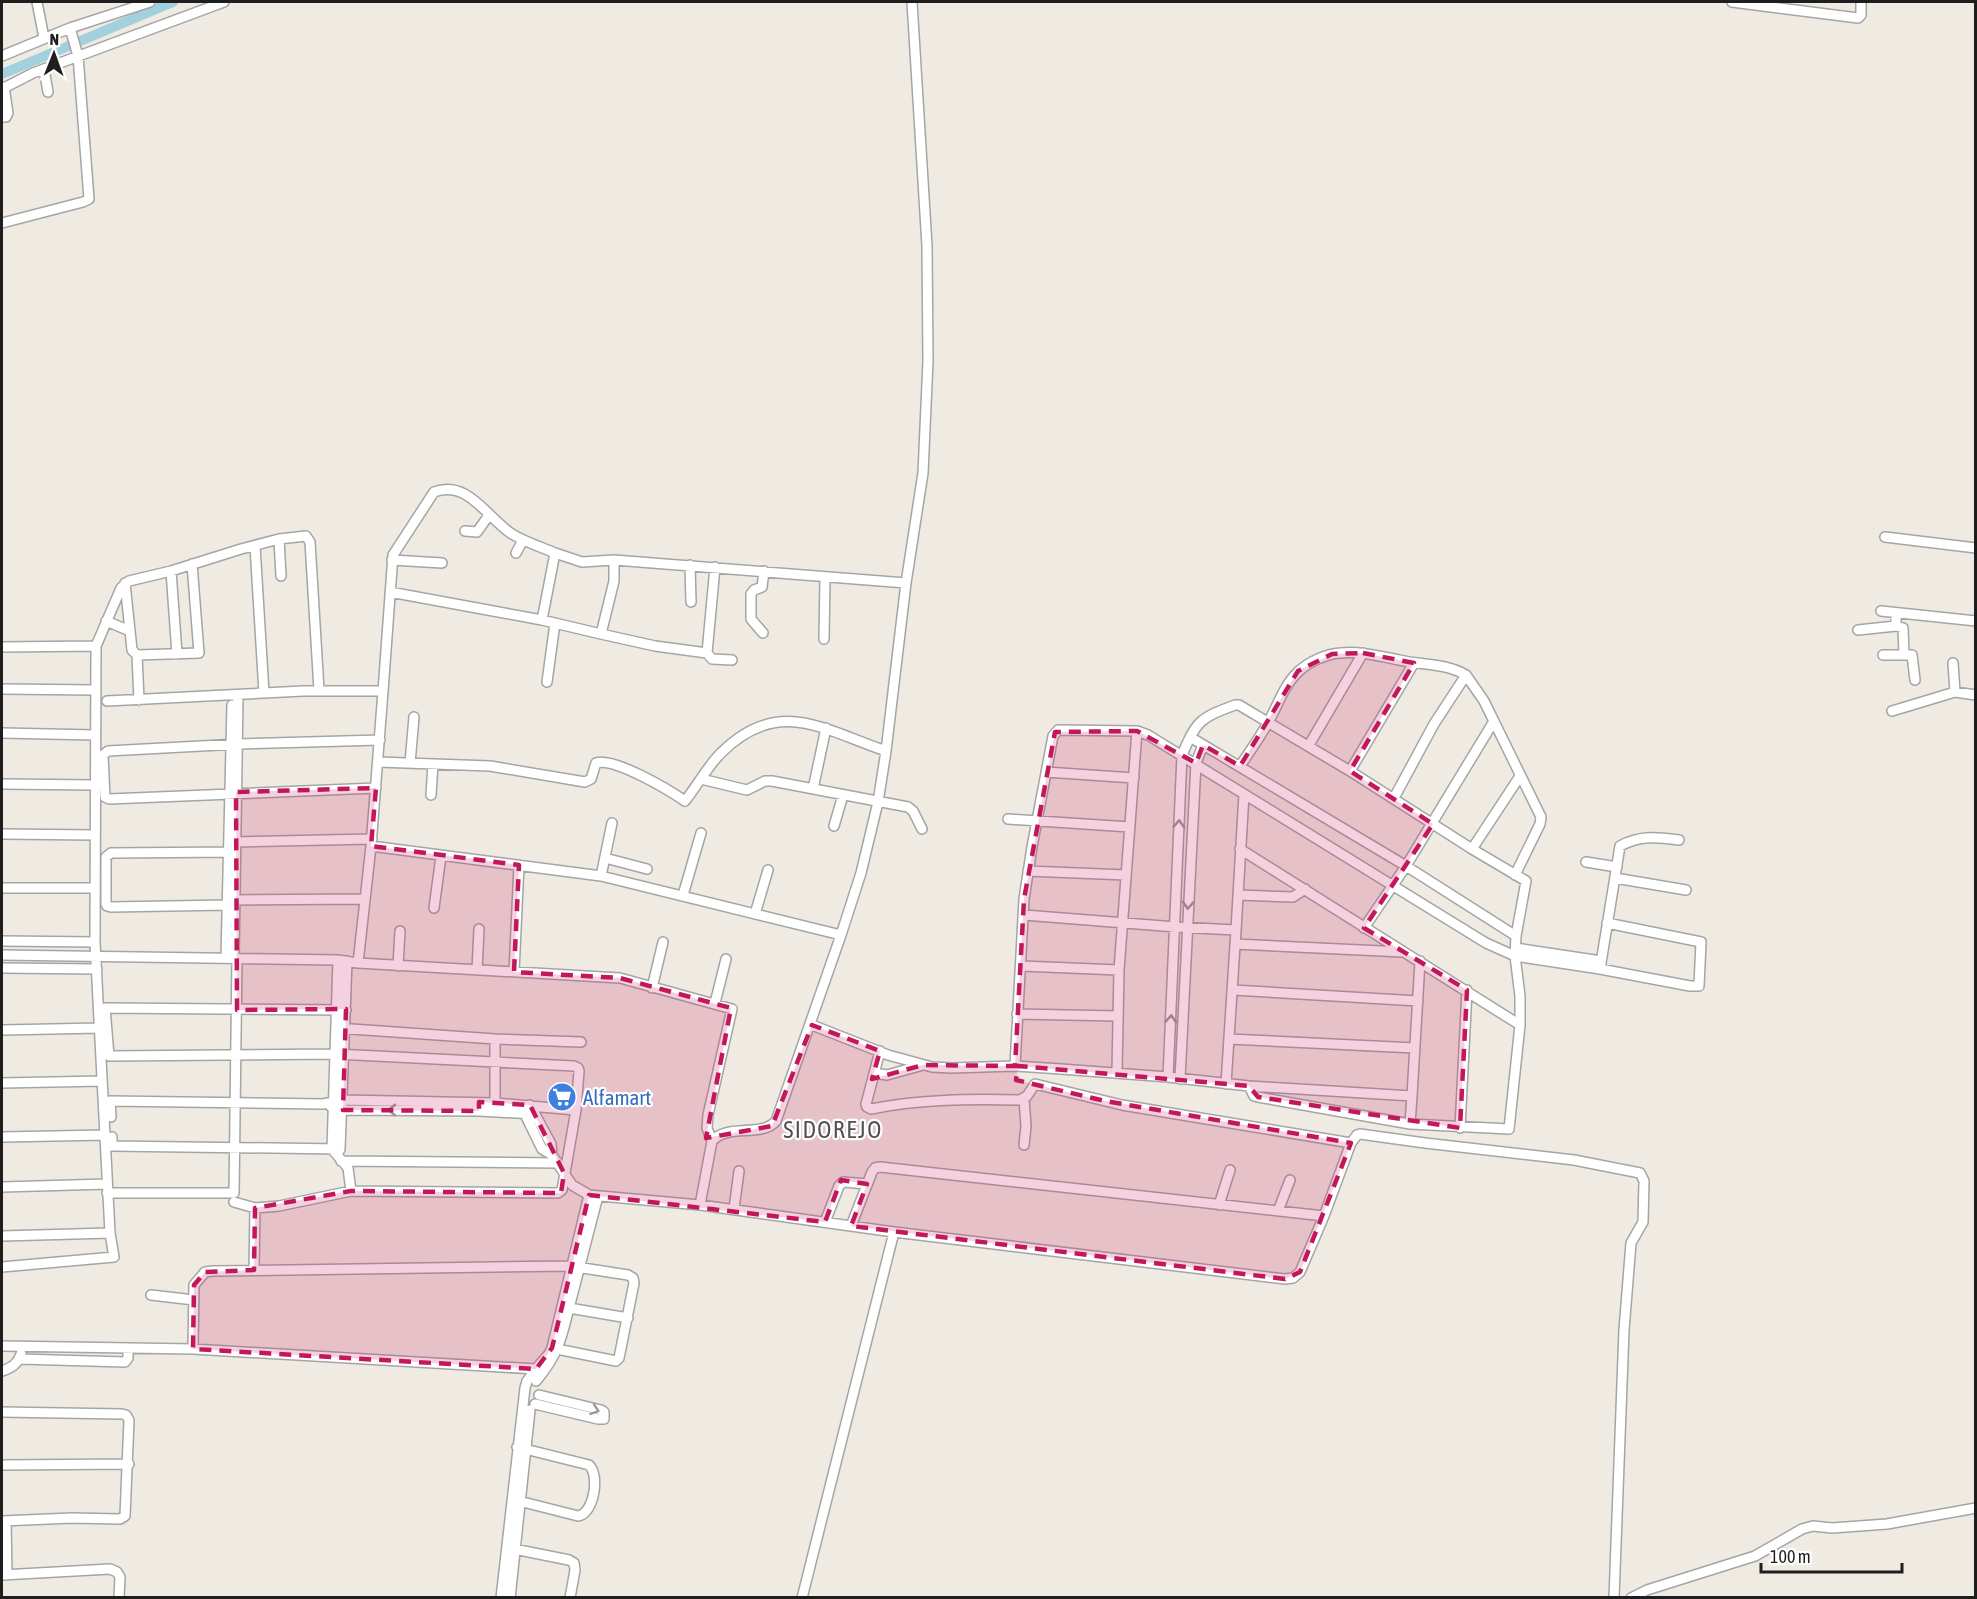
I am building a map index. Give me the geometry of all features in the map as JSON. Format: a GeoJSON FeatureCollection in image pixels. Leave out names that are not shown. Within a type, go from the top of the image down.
{"type":"FeatureCollection","features":[{"type":"Feature","properties":{"kind":"street"},"geometry":{"type":"LineString","coordinates":[[37,2],[44,38]]}},
{"type":"Feature","properties":{"kind":"street"},"geometry":{"type":"LineString","coordinates":[[2,56],[44,38],[150,2]]}},
{"type":"Feature","properties":{"kind":"street"},"geometry":{"type":"LineString","coordinates":[[2,117],[6,117],[8,113],[3,88],[77,51],[224,2]]}},
{"type":"Feature","properties":{"kind":"street"},"geometry":{"type":"LineString","coordinates":[[712,1141],[720,1135],[766,1128],[772,1126],[776,1121],[812,1025],[842,935],[861,873],[878,802],[887,748],[906,583],[923,473],[928,361],[924,176],[912,2]]}},
{"type":"Feature","properties":{"kind":"street"},"geometry":{"type":"LineString","coordinates":[[1732,2],[1858,18],[1861,15],[1861,2]]}},
{"type":"Feature","properties":{"kind":"street"},"geometry":{"type":"LineString","coordinates":[[2,223],[89,199],[77,51],[71,30]]}},
{"type":"Feature","properties":{"kind":"street"},"geometry":{"type":"LineString","coordinates":[[44,69],[48,92]]}},
{"type":"Feature","properties":{"kind":"street"},"geometry":{"type":"LineString","coordinates":[[358,963],[376,788],[392,560],[434,492],[448,489],[458,490],[466,494],[511,533],[555,553],[582,562],[612,560],[690,565],[906,583]]}},
{"type":"Feature","properties":{"kind":"street"},"geometry":{"type":"LineString","coordinates":[[465,531],[477,532],[489,515]]}},
{"type":"Feature","properties":{"kind":"street"},"geometry":{"type":"LineString","coordinates":[[2,1267],[114,1257],[107,1188],[95,942],[95,690],[96,646],[125,583],[171,571],[227,552],[279,539],[306,536],[310,542],[319,690]]}},
{"type":"Feature","properties":{"kind":"street"},"geometry":{"type":"LineString","coordinates":[[1885,537],[1976,548]]}},
{"type":"Feature","properties":{"kind":"street"},"geometry":{"type":"LineString","coordinates":[[279,539],[281,576]]}},
{"type":"Feature","properties":{"kind":"street"},"geometry":{"type":"LineString","coordinates":[[516,553],[524,540]]}},
{"type":"Feature","properties":{"kind":"street"},"geometry":{"type":"LineString","coordinates":[[255,546],[264,693]]}},
{"type":"Feature","properties":{"kind":"street"},"geometry":{"type":"LineString","coordinates":[[542,620],[555,553]]}},
{"type":"Feature","properties":{"kind":"street"},"geometry":{"type":"LineString","coordinates":[[392,560],[442,562]]}},
{"type":"Feature","properties":{"kind":"street"},"geometry":{"type":"LineString","coordinates":[[599,633],[614,581],[612,560]]}},
{"type":"Feature","properties":{"kind":"street"},"geometry":{"type":"LineString","coordinates":[[137,655],[197,654],[200,652],[192,564]]}},
{"type":"Feature","properties":{"kind":"street"},"geometry":{"type":"LineString","coordinates":[[690,565],[691,602]]}},
{"type":"Feature","properties":{"kind":"street"},"geometry":{"type":"LineString","coordinates":[[707,653],[716,567]]}},
{"type":"Feature","properties":{"kind":"street"},"geometry":{"type":"LineString","coordinates":[[171,571],[177,654]]}},
{"type":"Feature","properties":{"kind":"street"},"geometry":{"type":"LineString","coordinates":[[763,633],[750,619],[752,594],[754,590],[762,587],[764,571]]}},
{"type":"Feature","properties":{"kind":"street"},"geometry":{"type":"LineString","coordinates":[[824,639],[825,577]]}},
{"type":"Feature","properties":{"kind":"street"},"geometry":{"type":"LineString","coordinates":[[125,583],[132,650],[137,655],[139,700]]}},
{"type":"Feature","properties":{"kind":"street"},"geometry":{"type":"LineString","coordinates":[[390,592],[542,620],[655,646],[707,653],[712,659],[732,660]]}},
{"type":"Feature","properties":{"kind":"street"},"geometry":{"type":"LineString","coordinates":[[1881,611],[1976,621]]}},
{"type":"Feature","properties":{"kind":"street"},"geometry":{"type":"LineString","coordinates":[[1896,613],[1896,626]]}},
{"type":"Feature","properties":{"kind":"street"},"geometry":{"type":"LineString","coordinates":[[106,621],[130,631]]}},
{"type":"Feature","properties":{"kind":"street"},"geometry":{"type":"LineString","coordinates":[[546,682],[555,623]]}},
{"type":"Feature","properties":{"kind":"street"},"geometry":{"type":"LineString","coordinates":[[1858,630],[1896,626],[1903,628],[1904,654]]}},
{"type":"Feature","properties":{"kind":"street"},"geometry":{"type":"LineString","coordinates":[[2,647],[96,646]]}},
{"type":"Feature","properties":{"kind":"street"},"geometry":{"type":"LineString","coordinates":[[1309,746],[1363,653]]}},
{"type":"Feature","properties":{"kind":"street"},"geometry":{"type":"LineString","coordinates":[[1240,766],[1269,722],[1298,671],[1332,654],[1363,653],[1414,663],[1446,666],[1466,675],[1484,701],[1541,817],[1515,874]]}},
{"type":"Feature","properties":{"kind":"street"},"geometry":{"type":"LineString","coordinates":[[1883,655],[1912,654],[1915,680]]}},
{"type":"Feature","properties":{"kind":"street"},"geometry":{"type":"LineString","coordinates":[[1350,771],[1414,663]]}},
{"type":"Feature","properties":{"kind":"street"},"geometry":{"type":"LineString","coordinates":[[1953,663],[1955,692]]}},
{"type":"Feature","properties":{"kind":"street"},"geometry":{"type":"LineString","coordinates":[[1394,798],[1434,724],[1466,675]]}},
{"type":"Feature","properties":{"kind":"street"},"geometry":{"type":"LineString","coordinates":[[2,689],[95,690]]}},
{"type":"Feature","properties":{"kind":"street"},"geometry":{"type":"LineString","coordinates":[[107,701],[319,690],[383,691]]}},
{"type":"Feature","properties":{"kind":"street"},"geometry":{"type":"LineString","coordinates":[[1892,711],[1955,692],[1976,695]]}},
{"type":"Feature","properties":{"kind":"street"},"geometry":{"type":"LineString","coordinates":[[2,1186],[232,1194],[235,1191],[237,1010],[232,958],[231,903],[235,695]]}},
{"type":"Feature","properties":{"kind":"street"},"geometry":{"type":"LineString","coordinates":[[1168,1077],[1182,755],[1195,727],[1204,718],[1239,705],[1394,798],[1432,824],[1515,874],[1524,880],[1526,885],[1515,952],[1520,996],[1520,1025],[1511,1128],[1507,1130],[1410,1124],[1258,1097],[1254,1096],[1249,1086]]}},
{"type":"Feature","properties":{"kind":"street"},"geometry":{"type":"LineString","coordinates":[[410,763],[414,717]]}},
{"type":"Feature","properties":{"kind":"street"},"geometry":{"type":"LineString","coordinates":[[378,762],[490,766],[585,782],[591,779],[596,763],[601,762],[647,778],[685,801],[720,754],[739,737],[756,728],[789,720],[806,722],[887,748]]}},
{"type":"Feature","properties":{"kind":"street"},"geometry":{"type":"LineString","coordinates":[[1364,928],[1406,866],[1494,721]]}},
{"type":"Feature","properties":{"kind":"street"},"geometry":{"type":"LineString","coordinates":[[813,789],[826,728]]}},
{"type":"Feature","properties":{"kind":"street"},"geometry":{"type":"LineString","coordinates":[[1015,1066],[1028,871],[1053,736],[1058,730],[1137,731],[1148,735],[1486,943],[1515,952],[1601,965],[1690,986],[1697,987],[1700,983],[1702,945],[1699,941],[1607,923]]}},
{"type":"Feature","properties":{"kind":"street"},"geometry":{"type":"LineString","coordinates":[[1117,1072],[1119,970],[1137,731]]}},
{"type":"Feature","properties":{"kind":"street"},"geometry":{"type":"LineString","coordinates":[[2,733],[95,735]]}},
{"type":"Feature","properties":{"kind":"street"},"geometry":{"type":"LineString","coordinates":[[1190,737],[1406,866],[1516,936]]}},
{"type":"Feature","properties":{"kind":"street"},"geometry":{"type":"LineString","coordinates":[[376,788],[233,792],[109,799],[105,797],[103,791],[103,754],[108,751],[235,744],[380,740]]}},
{"type":"Feature","properties":{"kind":"street"},"geometry":{"type":"LineString","coordinates":[[1179,1079],[1196,763],[1203,745]]}},
{"type":"Feature","properties":{"kind":"street"},"geometry":{"type":"LineString","coordinates":[[431,795],[433,764]]}},
{"type":"Feature","properties":{"kind":"street"},"geometry":{"type":"LineString","coordinates":[[1046,772],[1134,778]]}},
{"type":"Feature","properties":{"kind":"street"},"geometry":{"type":"LineString","coordinates":[[1472,849],[1520,776]]}},
{"type":"Feature","properties":{"kind":"street"},"geometry":{"type":"LineString","coordinates":[[701,779],[740,790],[747,790],[765,781],[772,781],[908,807],[914,811],[922,829]]}},
{"type":"Feature","properties":{"kind":"street"},"geometry":{"type":"LineString","coordinates":[[2,784],[95,785]]}},
{"type":"Feature","properties":{"kind":"street"},"geometry":{"type":"LineString","coordinates":[[1226,1084],[1244,794]]}},
{"type":"Feature","properties":{"kind":"street"},"geometry":{"type":"LineString","coordinates":[[834,826],[843,795]]}},
{"type":"Feature","properties":{"kind":"street"},"geometry":{"type":"LineString","coordinates":[[1008,819],[1130,827]]}},
{"type":"Feature","properties":{"kind":"street"},"geometry":{"type":"LineString","coordinates":[[601,876],[612,823]]}},
{"type":"Feature","properties":{"kind":"street"},"geometry":{"type":"LineString","coordinates":[[683,895],[701,833]]}},
{"type":"Feature","properties":{"kind":"street"},"geometry":{"type":"LineString","coordinates":[[2,834],[95,835]]}},
{"type":"Feature","properties":{"kind":"street"},"geometry":{"type":"LineString","coordinates":[[1601,965],[1619,848],[1623,844],[1649,837],[1679,840]]}},
{"type":"Feature","properties":{"kind":"street"},"geometry":{"type":"LineString","coordinates":[[365,899],[107,906],[106,857],[111,853],[371,842],[441,855],[601,876],[842,935]]}},
{"type":"Feature","properties":{"kind":"street"},"geometry":{"type":"LineString","coordinates":[[1240,849],[1520,1025]]}},
{"type":"Feature","properties":{"kind":"street"},"geometry":{"type":"LineString","coordinates":[[434,908],[441,855]]}},
{"type":"Feature","properties":{"kind":"street"},"geometry":{"type":"LineString","coordinates":[[605,858],[647,869]]}},
{"type":"Feature","properties":{"kind":"street"},"geometry":{"type":"LineString","coordinates":[[1586,862],[1617,867]]}},
{"type":"Feature","properties":{"kind":"street"},"geometry":{"type":"LineString","coordinates":[[514,972],[519,865]]}},
{"type":"Feature","properties":{"kind":"street"},"geometry":{"type":"LineString","coordinates":[[755,914],[768,870]]}},
{"type":"Feature","properties":{"kind":"street"},"geometry":{"type":"LineString","coordinates":[[1028,871],[1126,875]]}},
{"type":"Feature","properties":{"kind":"street"},"geometry":{"type":"LineString","coordinates":[[1615,878],[1686,890]]}},
{"type":"Feature","properties":{"kind":"street"},"geometry":{"type":"LineString","coordinates":[[2,888],[95,888]]}},
{"type":"Feature","properties":{"kind":"street"},"geometry":{"type":"LineString","coordinates":[[1238,895],[1293,897],[1305,890]]}},
{"type":"Feature","properties":{"kind":"street"},"geometry":{"type":"LineString","coordinates":[[1024,915],[1236,930]]}},
{"type":"Feature","properties":{"kind":"street"},"geometry":{"type":"LineString","coordinates":[[477,970],[479,929]]}},
{"type":"Feature","properties":{"kind":"street"},"geometry":{"type":"LineString","coordinates":[[398,966],[400,932]]}},
{"type":"Feature","properties":{"kind":"street"},"geometry":{"type":"LineString","coordinates":[[2,941],[95,942]]}},
{"type":"Feature","properties":{"kind":"street"},"geometry":{"type":"LineString","coordinates":[[652,988],[663,942]]}},
{"type":"Feature","properties":{"kind":"street"},"geometry":{"type":"LineString","coordinates":[[1235,944],[1405,952]]}},
{"type":"Feature","properties":{"kind":"street"},"geometry":{"type":"LineString","coordinates":[[2,955],[342,960],[398,966],[616,977],[732,1009],[708,1115],[707,1128],[712,1141],[700,1205]]}},
{"type":"Feature","properties":{"kind":"street"},"geometry":{"type":"LineString","coordinates":[[714,1003],[726,959]]}},
{"type":"Feature","properties":{"kind":"street"},"geometry":{"type":"LineString","coordinates":[[342,960],[337,1154],[348,1168],[351,1191]]}},
{"type":"Feature","properties":{"kind":"street"},"geometry":{"type":"LineString","coordinates":[[1410,1124],[1420,961]]}},
{"type":"Feature","properties":{"kind":"street"},"geometry":{"type":"LineString","coordinates":[[1021,966],[1119,970]]}},
{"type":"Feature","properties":{"kind":"street"},"geometry":{"type":"LineString","coordinates":[[2,968],[97,969]]}},
{"type":"Feature","properties":{"kind":"street"},"geometry":{"type":"LineString","coordinates":[[1233,990],[1418,1001]]}},
{"type":"Feature","properties":{"kind":"street"},"geometry":{"type":"LineString","coordinates":[[1460,1128],[1467,990]]}},
{"type":"Feature","properties":{"kind":"street"},"geometry":{"type":"LineString","coordinates":[[234,1202],[255,1208],[279,1206],[351,1191],[558,1193],[562,1190],[576,1110],[578,1068],[340,1054],[109,1056],[105,1008],[342,1010]]}},
{"type":"Feature","properties":{"kind":"street"},"geometry":{"type":"LineString","coordinates":[[1017,1014],[1118,1016]]}},
{"type":"Feature","properties":{"kind":"street"},"geometry":{"type":"LineString","coordinates":[[812,1025],[923,1065],[952,1068],[1015,1066],[1117,1072],[1249,1086],[1412,1096]]}},
{"type":"Feature","properties":{"kind":"street"},"geometry":{"type":"LineString","coordinates":[[2,1030],[100,1028]]}},
{"type":"Feature","properties":{"kind":"street"},"geometry":{"type":"LineString","coordinates":[[341,1029],[581,1042]]}},
{"type":"Feature","properties":{"kind":"street"},"geometry":{"type":"LineString","coordinates":[[1229,1038],[1415,1048]]}},
{"type":"Feature","properties":{"kind":"street"},"geometry":{"type":"LineString","coordinates":[[495,1039],[495,1103]]}},
{"type":"Feature","properties":{"kind":"street"},"geometry":{"type":"LineString","coordinates":[[880,1051],[866,1104],[872,1109],[926,1100],[1024,1099]]}},
{"type":"Feature","properties":{"kind":"street"},"geometry":{"type":"LineString","coordinates":[[874,1073],[886,1076],[923,1065]]}},
{"type":"Feature","properties":{"kind":"street"},"geometry":{"type":"LineString","coordinates":[[1024,1144],[1026,1126],[1024,1099],[1035,1084],[1039,1068]]}},
{"type":"Feature","properties":{"kind":"street"},"geometry":{"type":"LineString","coordinates":[[2,1083],[102,1081]]}},
{"type":"Feature","properties":{"kind":"street"},"geometry":{"type":"LineString","coordinates":[[1035,1084],[1122,1105],[1351,1143]]}},
{"type":"Feature","properties":{"kind":"street"},"geometry":{"type":"LineString","coordinates":[[555,1159],[112,1146],[110,1101],[576,1110]]}},
{"type":"Feature","properties":{"kind":"street"},"geometry":{"type":"LineString","coordinates":[[479,1107],[495,1103],[527,1109]]}},
{"type":"Feature","properties":{"kind":"street"},"geometry":{"type":"LineString","coordinates":[[527,1109],[542,1137],[544,1151],[555,1159],[575,1188],[593,1196],[734,1209],[894,1232],[1285,1280],[1293,1278],[1300,1272],[1351,1143],[1357,1135],[1365,1134],[1574,1160],[1637,1172],[1643,1176],[1643,1222],[1631,1243],[1624,1330],[1614,1596]]}},
{"type":"Feature","properties":{"kind":"street"},"geometry":{"type":"LineString","coordinates":[[2,1137],[106,1135]]}},
{"type":"Feature","properties":{"kind":"street"},"geometry":{"type":"LineString","coordinates":[[851,1226],[867,1184],[875,1168],[880,1167],[1324,1216]]}},
{"type":"Feature","properties":{"kind":"street"},"geometry":{"type":"LineString","coordinates":[[1219,1205],[1230,1170]]}},
{"type":"Feature","properties":{"kind":"street"},"geometry":{"type":"LineString","coordinates":[[734,1209],[739,1171]]}},
{"type":"Feature","properties":{"kind":"street"},"geometry":{"type":"LineString","coordinates":[[1278,1211],[1290,1180]]}},
{"type":"Feature","properties":{"kind":"street"},"geometry":{"type":"LineString","coordinates":[[825,1222],[839,1186],[843,1182],[867,1184]]}},
{"type":"Feature","properties":{"kind":"street"},"geometry":{"type":"LineString","coordinates":[[555,1348],[593,1196]]}},
{"type":"Feature","properties":{"kind":"street"},"geometry":{"type":"LineString","coordinates":[[254,1270],[255,1208]]}},
{"type":"Feature","properties":{"kind":"street"},"geometry":{"type":"LineString","coordinates":[[802,1598],[894,1232]]}},
{"type":"Feature","properties":{"kind":"street"},"geometry":{"type":"LineString","coordinates":[[2,1236],[110,1233]]}},
{"type":"Feature","properties":{"kind":"street"},"geometry":{"type":"LineString","coordinates":[[531,1405],[526,1381],[534,1375],[555,1348],[569,1308],[574,1267]]}},
{"type":"Feature","properties":{"kind":"street"},"geometry":{"type":"LineString","coordinates":[[193,1349],[194,1285],[205,1272],[574,1267],[628,1275],[633,1278],[634,1283],[619,1358],[616,1361],[555,1348]]}},
{"type":"Feature","properties":{"kind":"street"},"geometry":{"type":"LineString","coordinates":[[151,1295],[194,1300]]}},
{"type":"Feature","properties":{"kind":"street"},"geometry":{"type":"LineString","coordinates":[[569,1308],[627,1318]]}},
{"type":"Feature","properties":{"kind":"street"},"geometry":{"type":"LineString","coordinates":[[2,1346],[193,1349],[534,1375]]}},
{"type":"Feature","properties":{"kind":"street"},"geometry":{"type":"LineString","coordinates":[[2,1371],[12,1367],[20,1359],[23,1346]]}},
{"type":"Feature","properties":{"kind":"street"},"geometry":{"type":"LineString","coordinates":[[20,1359],[125,1362],[128,1358],[128,1348]]}},
{"type":"Feature","properties":{"kind":"street"},"geometry":{"type":"LineString","coordinates":[[510,1598],[510,1549],[521,1448],[531,1405],[534,1375]]}},
{"type":"Feature","properties":{"kind":"street"},"geometry":{"type":"LineString","coordinates":[[531,1405],[601,1410],[605,1416],[604,1419],[598,1419],[531,1405]]}},
{"type":"Feature","properties":{"kind":"street"},"geometry":{"type":"LineString","coordinates":[[2,1412],[126,1416],[129,1420],[126,1516],[120,1519],[72,1518],[4,1521],[4,1575],[110,1569],[117,1572],[120,1577],[119,1598]]}},
{"type":"Feature","properties":{"kind":"street"},"geometry":{"type":"LineString","coordinates":[[519,1501],[578,1516],[584,1515],[589,1509],[596,1477],[594,1469],[589,1465],[521,1448]]}},
{"type":"Feature","properties":{"kind":"street"},"geometry":{"type":"LineString","coordinates":[[501,1598],[519,1501],[521,1448]]}},
{"type":"Feature","properties":{"kind":"street"},"geometry":{"type":"LineString","coordinates":[[2,1466],[129,1464]]}},
{"type":"Feature","properties":{"kind":"street"},"geometry":{"type":"LineString","coordinates":[[1631,1598],[1647,1590],[1755,1556],[1802,1529],[1814,1526],[1832,1528],[1887,1524],[1976,1508]]}},
{"type":"Feature","properties":{"kind":"street"},"geometry":{"type":"LineString","coordinates":[[510,1549],[569,1560],[574,1563],[570,1598]]}},
{"type":"Feature","properties":{"kind":"highlighted area"},"geometry":{"type":"Polygon","coordinates":[[[1363,653],[1414,663],[1350,771],[1433,824],[1364,928],[1467,990],[1460,1128],[1258,1097],[1249,1086],[1018,1066],[1016,1080],[1105,1101],[1351,1143],[1300,1272],[1285,1279],[851,1226],[867,1184],[841,1180],[825,1222],[589,1195],[552,1348],[536,1369],[193,1349],[194,1285],[205,1272],[254,1270],[255,1208],[351,1191],[561,1193],[564,1173],[530,1105],[479,1102],[479,1111],[343,1110],[346,1009],[237,1010],[236,792],[376,788],[371,846],[519,865],[514,972],[620,978],[731,1008],[706,1138],[772,1126],[812,1025],[880,1051],[872,1079],[923,1065],[1015,1066],[1024,899],[1055,732],[1137,731],[1196,763],[1203,745],[1240,766],[1298,671],[1332,654],[1363,653]]]}},
{"type":"Feature","properties":{"kind":"waterway"},"geometry":{"type":"LineString","coordinates":[[2,74],[173,2]]}},
{"type":"Feature","properties":{"kind":"place","name":"Alfamart"},"geometry":{"type":"Point","coordinates":[562,1097]}},
{"type":"Feature","properties":{"kind":"district","name":"SIDOREJO"},"geometry":{"type":"Point","coordinates":[833,1129]}}]}
